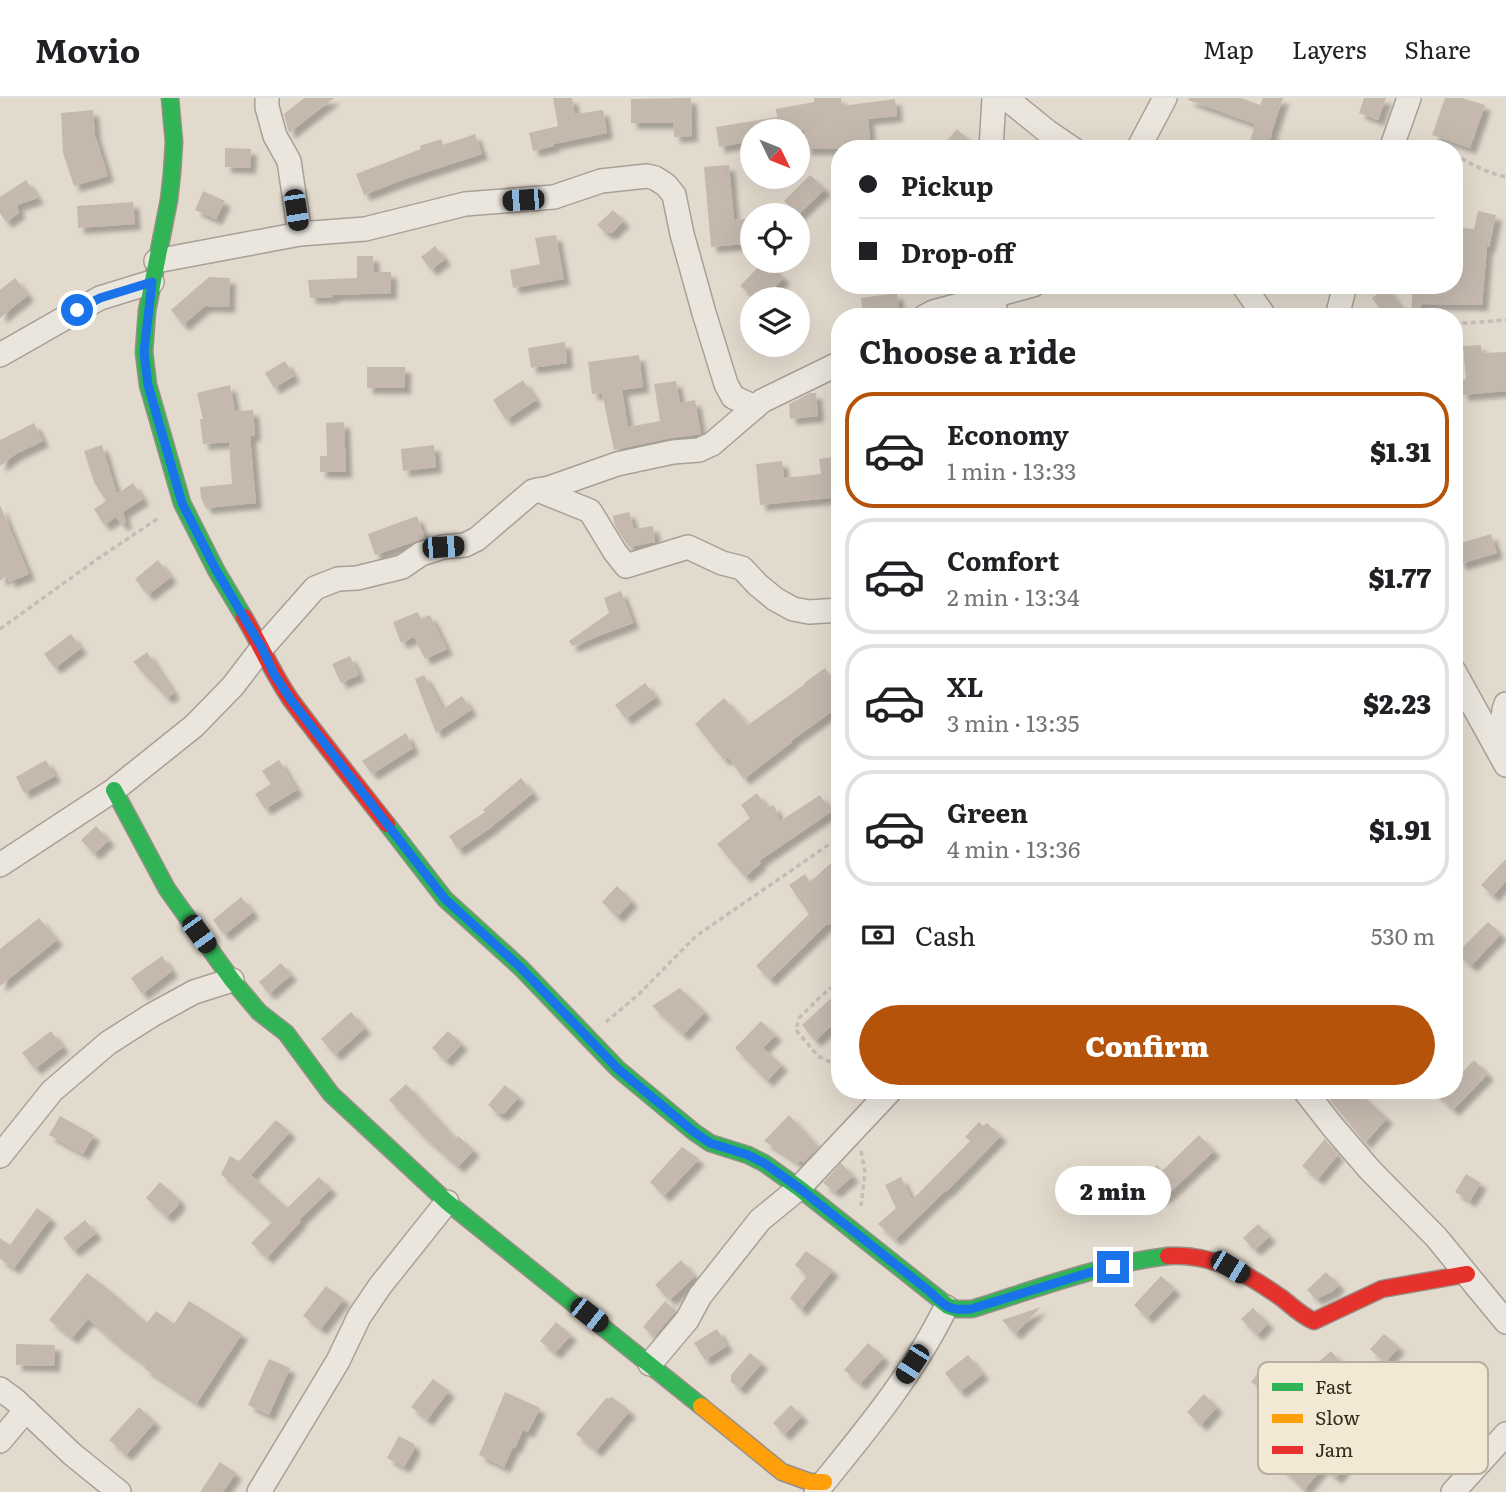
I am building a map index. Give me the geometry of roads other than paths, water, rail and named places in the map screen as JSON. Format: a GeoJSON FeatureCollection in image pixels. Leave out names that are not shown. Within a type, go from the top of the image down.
{"type":"FeatureCollection","features":[{"type":"Feature","properties":{"kind":"street"},"geometry":{"type":"LineString","coordinates":[[267,98],[275,136],[289,161],[300,234]]}},
{"type":"Feature","properties":{"kind":"street"},"geometry":{"type":"LineString","coordinates":[[992,140],[994,98]]}},
{"type":"Feature","properties":{"kind":"street"},"geometry":{"type":"LineString","coordinates":[[1006,98],[1060,140]]}},
{"type":"Feature","properties":{"kind":"street"},"geometry":{"type":"LineString","coordinates":[[1143,140],[1165,98]]}},
{"type":"Feature","properties":{"kind":"street"},"geometry":{"type":"LineString","coordinates":[[1394,140],[1409,98]]}},
{"type":"Feature","properties":{"kind":"street"},"geometry":{"type":"LineString","coordinates":[[168,101],[174,142],[172,173],[154,272],[144,352],[148,385],[182,503],[216,570],[291,700],[445,899],[521,968],[618,1069],[710,1143],[756,1159],[799,1188],[946,1307],[971,1309],[1088,1273],[1163,1255],[1194,1256],[1230,1267],[1314,1321],[1382,1289],[1467,1274]]}},
{"type":"Feature","properties":{"kind":"street"},"geometry":{"type":"LineString","coordinates":[[0,355],[100,298],[154,272],[300,234],[365,229],[464,204],[554,197],[601,181],[647,176],[655,177],[674,195],[685,247],[726,384],[733,397],[755,407]]}},
{"type":"Feature","properties":{"kind":"street"},"geometry":{"type":"LineString","coordinates":[[952,308],[995,299]]}},
{"type":"Feature","properties":{"kind":"street"},"geometry":{"type":"LineString","coordinates":[[0,865],[114,790],[194,726],[233,686],[262,648],[315,588],[338,579],[357,578],[402,567],[421,554],[477,540],[533,491],[550,488],[617,464],[673,452],[699,450],[712,444],[762,401],[831,367]]}},
{"type":"Feature","properties":{"kind":"street"},"geometry":{"type":"LineString","coordinates":[[538,490],[590,511],[626,566],[688,547],[722,564],[742,568],[758,586],[793,609],[809,612],[831,611]]}},
{"type":"Feature","properties":{"kind":"street"},"geometry":{"type":"LineString","coordinates":[[1463,687],[1502,757]]}},
{"type":"Feature","properties":{"kind":"street"},"geometry":{"type":"LineString","coordinates":[[1502,757],[1506,704]]}},
{"type":"Feature","properties":{"kind":"street"},"geometry":{"type":"LineString","coordinates":[[114,790],[167,889],[232,980],[259,1012],[286,1033],[331,1094],[447,1202],[782,1472],[820,1487],[888,1401],[946,1307]]}},
{"type":"Feature","properties":{"kind":"street"},"geometry":{"type":"LineString","coordinates":[[0,1156],[52,1091],[108,1043],[194,992],[232,980]]}},
{"type":"Feature","properties":{"kind":"street"},"geometry":{"type":"LineString","coordinates":[[650,1364],[687,1320],[700,1296],[760,1220],[799,1188],[882,1099]]}},
{"type":"Feature","properties":{"kind":"street"},"geometry":{"type":"LineString","coordinates":[[1311,1099],[1370,1170],[1436,1237],[1506,1322]]}},
{"type":"Feature","properties":{"kind":"street"},"geometry":{"type":"LineString","coordinates":[[259,1492],[338,1360],[359,1317],[447,1202]]}},
{"type":"Feature","properties":{"kind":"street"},"geometry":{"type":"LineString","coordinates":[[0,1389],[119,1492]]}},
{"type":"Feature","properties":{"kind":"street"},"geometry":{"type":"LineString","coordinates":[[0,1441],[26,1410]]}},
{"type":"Feature","properties":{"kind":"street"},"geometry":{"type":"LineString","coordinates":[[1488,1454],[1506,1434]]}},
{"type":"Feature","properties":{"kind":"street"},"geometry":{"type":"LineString","coordinates":[[1453,1492],[1469,1474]]}}]}
